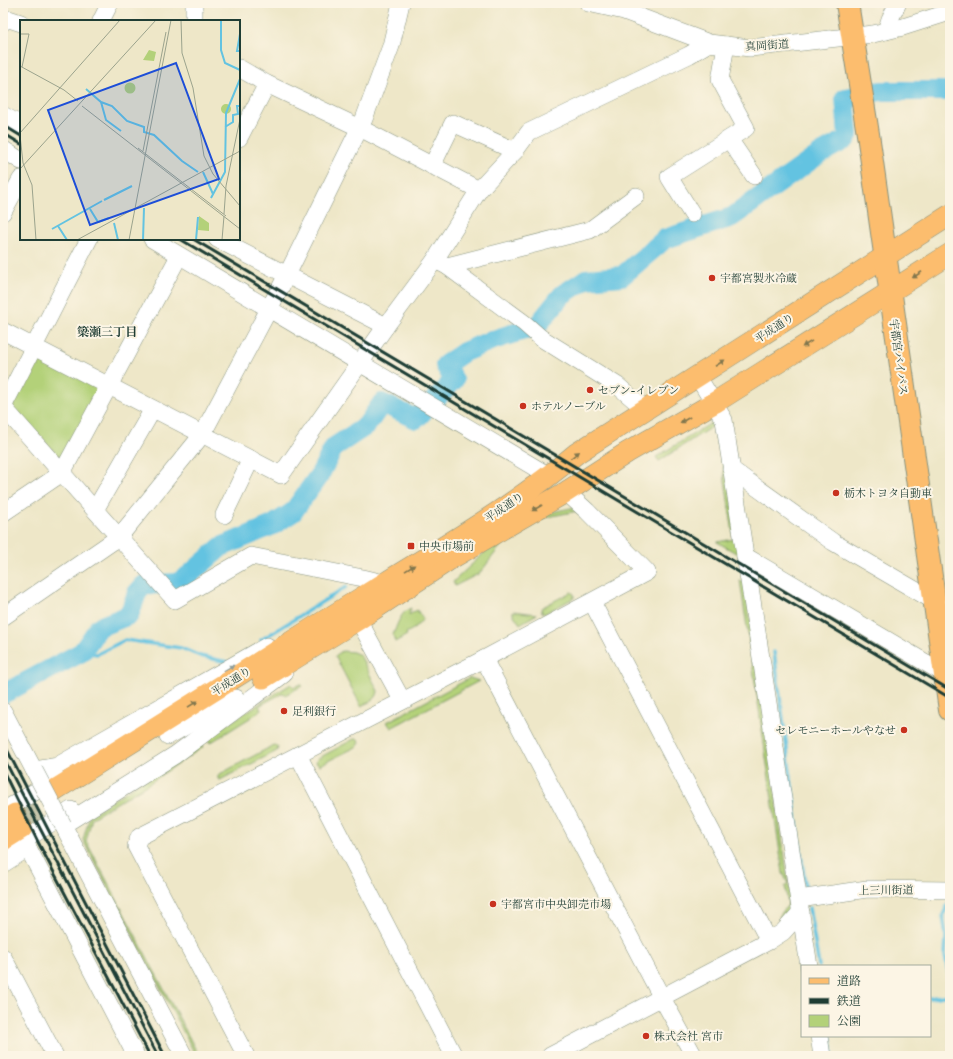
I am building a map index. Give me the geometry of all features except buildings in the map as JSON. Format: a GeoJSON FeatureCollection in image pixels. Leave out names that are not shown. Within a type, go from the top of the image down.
{"type":"FeatureCollection","features":[{"type":"Feature","properties":{"kind":"highway","name":"宇都宮バイパス"},"geometry":{"type":"LineString","coordinates":[[847,3],[868,134],[890,292],[942,604],[950,710]]}},
{"type":"Feature","properties":{"kind":"main road","name":"平成通り"},"geometry":{"type":"LineString","coordinates":[[950,215],[577,453],[515,501],[384,583],[355,612],[172,745],[57,798],[355,612],[566,492],[628,452],[714,403],[950,254]]}},
{"type":"Feature","properties":{"kind":"main road"},"geometry":{"type":"LineString","coordinates":[[3,840],[11,819]]}},
{"type":"Feature","properties":{"kind":"street"},"geometry":{"type":"LineString","coordinates":[[102,20],[110,3]]}},
{"type":"Feature","properties":{"kind":"street"},"geometry":{"type":"LineString","coordinates":[[194,3],[194,20]]}},
{"type":"Feature","properties":{"kind":"street"},"geometry":{"type":"LineString","coordinates":[[3,617],[119,537],[202,435],[287,275],[360,128],[391,46],[401,3]]}},
{"type":"Feature","properties":{"kind":"street","name":"真岡街道"},"geometry":{"type":"LineString","coordinates":[[588,3],[625,7],[709,43],[750,48],[852,38],[903,27],[950,12]]}},
{"type":"Feature","properties":{"kind":"street"},"geometry":{"type":"LineString","coordinates":[[886,31],[898,3]]}},
{"type":"Feature","properties":{"kind":"street"},"geometry":{"type":"LineString","coordinates":[[3,22],[9,19],[20,23]]}},
{"type":"Feature","properties":{"kind":"street"},"geometry":{"type":"LineString","coordinates":[[3,331],[282,475],[386,326],[441,263],[479,190],[515,151],[529,132],[689,55],[709,43]]}},
{"type":"Feature","properties":{"kind":"street"},"geometry":{"type":"LineString","coordinates":[[692,214],[669,177],[746,128],[720,80],[726,46]]}},
{"type":"Feature","properties":{"kind":"street"},"geometry":{"type":"LineString","coordinates":[[240,69],[267,84],[360,128],[479,190]]}},
{"type":"Feature","properties":{"kind":"street"},"geometry":{"type":"LineString","coordinates":[[240,136],[267,84]]}},
{"type":"Feature","properties":{"kind":"street"},"geometry":{"type":"LineString","coordinates":[[3,115],[20,125]]}},
{"type":"Feature","properties":{"kind":"street"},"geometry":{"type":"LineString","coordinates":[[432,166],[453,123],[515,151]]}},
{"type":"Feature","properties":{"kind":"street"},"geometry":{"type":"LineString","coordinates":[[729,139],[754,176]]}},
{"type":"Feature","properties":{"kind":"street"},"geometry":{"type":"LineString","coordinates":[[3,149],[20,160]]}},
{"type":"Feature","properties":{"kind":"street"},"geometry":{"type":"LineString","coordinates":[[3,212],[20,181]]}},
{"type":"Feature","properties":{"kind":"street"},"geometry":{"type":"LineString","coordinates":[[441,263],[590,230],[636,196]]}},
{"type":"Feature","properties":{"kind":"street"},"geometry":{"type":"LineString","coordinates":[[88,240],[3,407],[175,600],[251,556],[384,583]]}},
{"type":"Feature","properties":{"kind":"street"},"geometry":{"type":"LineString","coordinates":[[154,240],[549,476]]}},
{"type":"Feature","properties":{"kind":"street"},"geometry":{"type":"LineString","coordinates":[[218,240],[386,326]]}},
{"type":"Feature","properties":{"kind":"street"},"geometry":{"type":"LineString","coordinates":[[3,513],[62,473],[180,256]]}},
{"type":"Feature","properties":{"kind":"street"},"geometry":{"type":"LineString","coordinates":[[441,263],[524,322],[541,338],[618,386],[646,410]]}},
{"type":"Feature","properties":{"kind":"street"},"geometry":{"type":"LineString","coordinates":[[698,377],[724,420],[809,965]]}},
{"type":"Feature","properties":{"kind":"street"},"geometry":{"type":"LineString","coordinates":[[95,510],[153,409]]}},
{"type":"Feature","properties":{"kind":"street"},"geometry":{"type":"LineString","coordinates":[[224,515],[251,459]]}},
{"type":"Feature","properties":{"kind":"street"},"geometry":{"type":"LineString","coordinates":[[731,469],[833,542],[942,604]]}},
{"type":"Feature","properties":{"kind":"street"},"geometry":{"type":"LineString","coordinates":[[246,1056],[136,846],[139,837],[484,659],[646,572],[588,511],[566,492]]}},
{"type":"Feature","properties":{"kind":"street"},"geometry":{"type":"LineString","coordinates":[[745,556],[947,676]]}},
{"type":"Feature","properties":{"kind":"street"},"geometry":{"type":"LineString","coordinates":[[592,602],[769,941]]}},
{"type":"Feature","properties":{"kind":"street"},"geometry":{"type":"LineString","coordinates":[[34,770],[57,766],[305,624],[355,612],[402,700]]}},
{"type":"Feature","properties":{"kind":"street"},"geometry":{"type":"LineString","coordinates":[[484,659],[694,1056]]}},
{"type":"Feature","properties":{"kind":"street"},"geometry":{"type":"LineString","coordinates":[[3,855],[158,756],[168,752],[172,745],[298,664],[172,745],[63,825]]}},
{"type":"Feature","properties":{"kind":"street"},"geometry":{"type":"LineString","coordinates":[[3,711],[184,1056]]}},
{"type":"Feature","properties":{"kind":"street"},"geometry":{"type":"LineString","coordinates":[[11,819],[144,724],[152,712]]}},
{"type":"Feature","properties":{"kind":"street"},"geometry":{"type":"LineString","coordinates":[[298,756],[454,1056]]}},
{"type":"Feature","properties":{"kind":"street"},"geometry":{"type":"LineString","coordinates":[[3,864],[28,848],[131,1054]]}},
{"type":"Feature","properties":{"kind":"street","name":"上三川街道"},"geometry":{"type":"LineString","coordinates":[[800,906],[867,889],[950,890]]}},
{"type":"Feature","properties":{"kind":"street"},"geometry":{"type":"LineString","coordinates":[[550,1056],[769,941],[783,932],[800,906]]}},
{"type":"Feature","properties":{"kind":"street"},"geometry":{"type":"LineString","coordinates":[[3,957],[55,1056]]}},
{"type":"Feature","properties":{"kind":"street"},"geometry":{"type":"LineString","coordinates":[[819,1037],[822,1056]]}},
{"type":"Feature","properties":{"kind":"green space"},"geometry":{"type":"Polygon","coordinates":[[[35,355],[102,386],[67,459],[60,457],[13,410],[13,400],[35,355]]]}},
{"type":"Feature","properties":{"kind":"green space"},"geometry":{"type":"Polygon","coordinates":[[[713,422],[721,426],[741,556],[717,542],[734,539],[717,428],[713,426],[659,461],[656,457],[713,422]]]}},
{"type":"Feature","properties":{"kind":"green space"},"geometry":{"type":"Polygon","coordinates":[[[580,506],[582,510],[518,523],[480,573],[455,586],[453,582],[520,519],[580,506]]]}},
{"type":"Feature","properties":{"kind":"green space"},"geometry":{"type":"Polygon","coordinates":[[[740,580],[745,583],[792,907],[781,919],[779,916],[788,905],[785,886],[788,884],[783,873],[740,580]]]}},
{"type":"Feature","properties":{"kind":"green space"},"geometry":{"type":"Polygon","coordinates":[[[571,592],[574,594],[574,598],[544,614],[542,612],[541,608],[571,592]]]}},
{"type":"Feature","properties":{"kind":"green space"},"geometry":{"type":"Polygon","coordinates":[[[411,608],[409,615],[417,610],[423,619],[415,628],[406,633],[407,635],[395,642],[393,635],[398,623],[402,615],[411,608]]]}},
{"type":"Feature","properties":{"kind":"green space"},"geometry":{"type":"Polygon","coordinates":[[[513,611],[537,614],[520,624],[513,614],[513,611]]]}},
{"type":"Feature","properties":{"kind":"green space"},"geometry":{"type":"Polygon","coordinates":[[[342,651],[353,652],[360,655],[378,691],[374,699],[361,706],[335,656],[342,651]]]}},
{"type":"Feature","properties":{"kind":"green space"},"geometry":{"type":"Polygon","coordinates":[[[470,678],[479,681],[391,728],[387,722],[470,678]]]}},
{"type":"Feature","properties":{"kind":"green space"},"geometry":{"type":"Polygon","coordinates":[[[291,684],[294,687],[301,684],[302,686],[285,695],[283,693],[259,706],[261,710],[210,743],[206,738],[211,734],[291,684]]]}},
{"type":"Feature","properties":{"kind":"green space"},"geometry":{"type":"Polygon","coordinates":[[[354,739],[358,739],[360,742],[358,746],[320,765],[316,762],[317,759],[354,739]]]}},
{"type":"Feature","properties":{"kind":"green space"},"geometry":{"type":"Polygon","coordinates":[[[200,743],[203,747],[148,784],[92,818],[86,841],[199,1056],[196,1056],[83,840],[90,815],[200,743]]]}},
{"type":"Feature","properties":{"kind":"green space"},"geometry":{"type":"Polygon","coordinates":[[[274,745],[278,747],[277,751],[220,780],[218,779],[218,775],[274,745]]]}},
{"type":"Feature","properties":{"kind":"waterway"},"geometry":{"type":"LineString","coordinates":[[3,694],[82,652],[99,627],[129,615],[137,593],[144,585],[177,583],[189,575],[221,547],[273,525],[293,512],[320,474],[334,447],[366,426],[382,403],[416,419],[454,380],[445,365],[464,352],[490,341],[537,326],[562,295],[586,279],[622,276],[665,239],[732,217],[821,153],[845,140],[848,135],[845,98],[881,91],[950,91]]}},
{"type":"Feature","properties":{"kind":"waterway"},"geometry":{"type":"LineString","coordinates":[[261,640],[346,587]]}},
{"type":"Feature","properties":{"kind":"waterway"},"geometry":{"type":"LineString","coordinates":[[82,652],[97,654],[125,640],[181,648],[200,656],[227,662]]}},
{"type":"Feature","properties":{"kind":"waterway"},"geometry":{"type":"LineString","coordinates":[[774,652],[806,891]]}},
{"type":"Feature","properties":{"kind":"waterway"},"geometry":{"type":"LineString","coordinates":[[950,900],[943,915],[946,937],[945,956],[950,982]]}},
{"type":"Feature","properties":{"kind":"waterway"},"geometry":{"type":"LineString","coordinates":[[809,908],[819,965]]}},
{"type":"Feature","properties":{"kind":"waterway"},"geometry":{"type":"LineString","coordinates":[[931,998],[949,995],[950,993]]}},
{"type":"Feature","properties":{"kind":"waterway"},"geometry":{"type":"LineString","coordinates":[[830,1037],[833,1056]]}},
{"type":"Feature","properties":{"kind":"tunnel"},"geometry":{"type":"LineString","coordinates":[[15,814],[53,791]]}},
{"type":"Feature","properties":{"kind":"tunnel"},"geometry":{"type":"LineString","coordinates":[[22,828],[60,804]]}},
{"type":"Feature","properties":{"kind":"railway"},"geometry":{"type":"LineString","coordinates":[[3,125],[20,135]]}},
{"type":"Feature","properties":{"kind":"railway"},"geometry":{"type":"LineString","coordinates":[[3,133],[20,143]]}},
{"type":"Feature","properties":{"kind":"railway"},"geometry":{"type":"LineString","coordinates":[[182,240],[950,698]]}},
{"type":"Feature","properties":{"kind":"railway"},"geometry":{"type":"LineString","coordinates":[[195,240],[950,690]]}},
{"type":"Feature","properties":{"kind":"railway"},"geometry":{"type":"LineString","coordinates":[[3,742],[165,1056]]}},
{"type":"Feature","properties":{"kind":"railway"},"geometry":{"type":"LineString","coordinates":[[3,757],[158,1056]]}},
{"type":"Feature","properties":{"kind":"railway"},"geometry":{"type":"LineString","coordinates":[[3,771],[38,842],[150,1056]]}},
{"type":"Feature","properties":{"kind":"place","name":"宇都宮製氷冷蔵"},"geometry":{"type":"Point","coordinates":[712,278]}},
{"type":"Feature","properties":{"kind":"place","name":"セブン-イレブン"},"geometry":{"type":"Point","coordinates":[590,390]}},
{"type":"Feature","properties":{"kind":"place","name":"ホテルノーブル"},"geometry":{"type":"Point","coordinates":[523,406]}},
{"type":"Feature","properties":{"kind":"place","name":"栃木トヨタ自動車"},"geometry":{"type":"Point","coordinates":[836,493]}},
{"type":"Feature","properties":{"kind":"place","name":"中央市場前"},"geometry":{"type":"Point","coordinates":[411,546]}},
{"type":"Feature","properties":{"kind":"place","name":"足利銀行"},"geometry":{"type":"Point","coordinates":[284,711]}},
{"type":"Feature","properties":{"kind":"place","name":"セレモニーホールやなせ"},"geometry":{"type":"Point","coordinates":[904,730]}},
{"type":"Feature","properties":{"kind":"place","name":"宇都宮市中央卸売市場"},"geometry":{"type":"Point","coordinates":[493,904]}},
{"type":"Feature","properties":{"kind":"place","name":"株式会社 宮市"},"geometry":{"type":"Point","coordinates":[646,1036]}},
{"type":"Feature","properties":{"kind":"district","name":"簗瀬三丁目"},"geometry":{"type":"Point","coordinates":[107,332]}}]}
